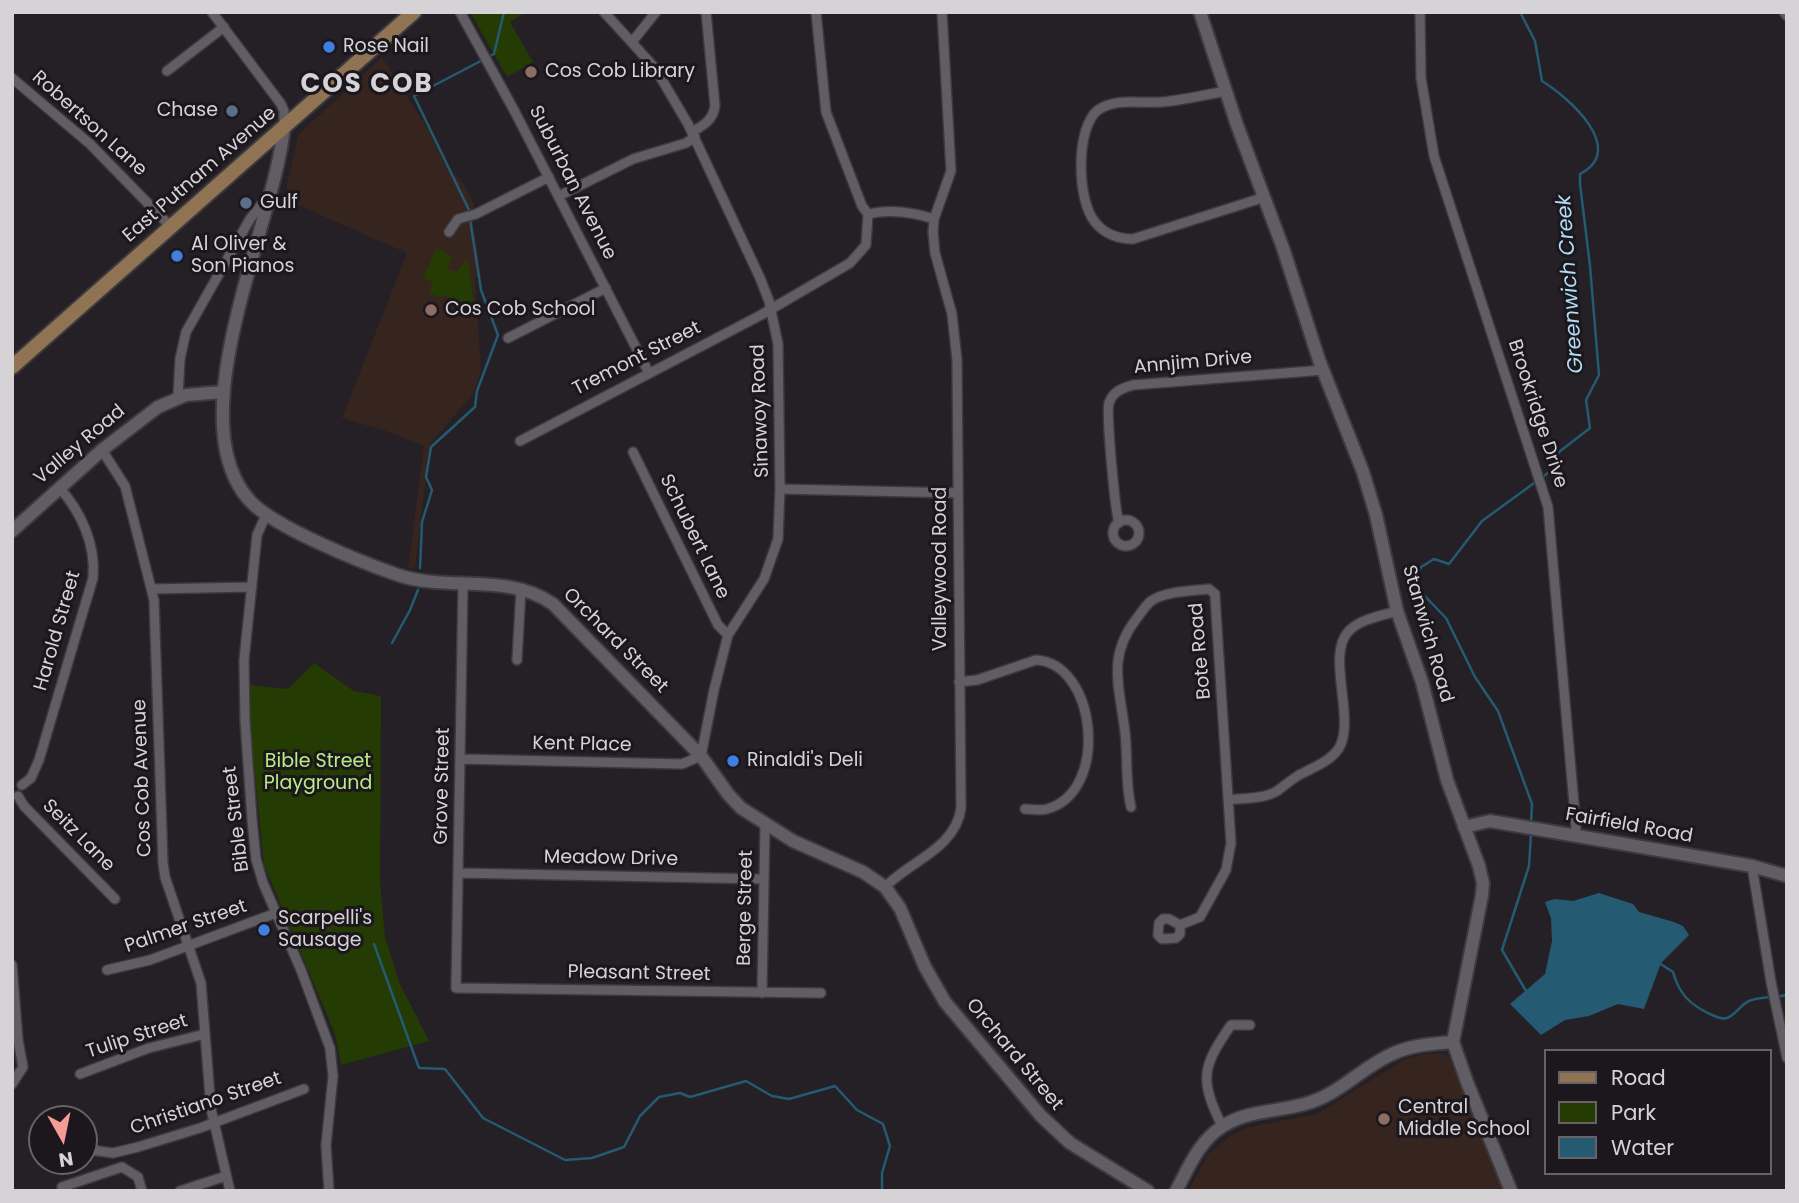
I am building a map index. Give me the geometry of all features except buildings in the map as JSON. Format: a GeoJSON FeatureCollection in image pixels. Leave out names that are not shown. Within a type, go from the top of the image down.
{"type":"FeatureCollection","features":[{"type":"Feature","properties":{"kind":"main road","name":"East Putnam Avenue"},"geometry":{"type":"LineString","coordinates":[[12,367],[414,12]]}},
{"type":"Feature","properties":{"kind":"street"},"geometry":{"type":"LineString","coordinates":[[212,12],[281,104],[284,127]]}},
{"type":"Feature","properties":{"kind":"street","name":"Suburban Avenue"},"geometry":{"type":"LineString","coordinates":[[460,12],[559,196],[649,373]]}},
{"type":"Feature","properties":{"kind":"street","name":"Sinawoy Road"},"geometry":{"type":"LineString","coordinates":[[604,12],[660,75],[693,135],[760,278],[771,309],[779,356],[780,524],[772,561],[764,579],[728,635],[701,756]]}},
{"type":"Feature","properties":{"kind":"street"},"geometry":{"type":"LineString","coordinates":[[632,42],[656,12]]}},
{"type":"Feature","properties":{"kind":"street"},"geometry":{"type":"LineString","coordinates":[[559,196],[633,159],[686,143],[712,117],[715,106],[706,12]]}},
{"type":"Feature","properties":{"kind":"street"},"geometry":{"type":"LineString","coordinates":[[816,12],[826,112],[862,205],[868,214],[901,211],[934,219]]}},
{"type":"Feature","properties":{"kind":"street","name":"Valleywood Road"},"geometry":{"type":"LineString","coordinates":[[884,887],[941,844],[955,828],[960,817],[956,336],[934,244],[934,219],[951,171],[942,12]]}},
{"type":"Feature","properties":{"kind":"street","name":"Stanwich Road"},"geometry":{"type":"LineString","coordinates":[[1200,12],[1324,370],[1367,485],[1397,611],[1427,698],[1447,780],[1481,872],[1483,889],[1453,1042],[1466,1082],[1511,1191]]}},
{"type":"Feature","properties":{"kind":"street","name":"Brookridge Drive"},"geometry":{"type":"LineString","coordinates":[[1420,12],[1421,78],[1434,156],[1538,471],[1549,512],[1571,762],[1576,827],[1574,836]]}},
{"type":"Feature","properties":{"kind":"street"},"geometry":{"type":"LineString","coordinates":[[167,71],[224,27]]}},
{"type":"Feature","properties":{"kind":"street","name":"Robertson Lane"},"geometry":{"type":"LineString","coordinates":[[12,78],[90,144],[171,227]]}},
{"type":"Feature","properties":{"kind":"street"},"geometry":{"type":"LineString","coordinates":[[1226,91],[1160,102],[1117,103],[1093,115],[1085,129],[1082,149],[1084,190],[1092,218],[1108,233],[1133,239],[1265,197]]}},
{"type":"Feature","properties":{"kind":"street","name":"Orchard Street"},"geometry":{"type":"LineString","coordinates":[[284,127],[271,192],[235,330],[222,392],[225,433],[233,471],[248,498],[266,515],[331,547],[401,576],[522,589],[542,597],[562,611],[701,756],[734,801],[765,825],[863,872],[884,887],[900,908],[925,967],[947,1005],[1034,1109],[1054,1131],[1070,1143],[1147,1191]]}},
{"type":"Feature","properties":{"kind":"street"},"geometry":{"type":"LineString","coordinates":[[449,232],[458,219],[471,216],[549,177]]}},
{"type":"Feature","properties":{"kind":"street"},"geometry":{"type":"LineString","coordinates":[[178,397],[180,359],[186,332],[250,219],[271,192]]}},
{"type":"Feature","properties":{"kind":"street","name":"Tremont Street"},"geometry":{"type":"LineString","coordinates":[[520,441],[771,309],[856,258],[866,245],[868,214]]}},
{"type":"Feature","properties":{"kind":"street"},"geometry":{"type":"LineString","coordinates":[[232,250],[253,260]]}},
{"type":"Feature","properties":{"kind":"street"},"geometry":{"type":"LineString","coordinates":[[508,338],[606,288]]}},
{"type":"Feature","properties":{"kind":"street","name":"Annjim Drive"},"geometry":{"type":"LineString","coordinates":[[1119,523],[1115,506],[1109,404],[1118,389],[1133,384],[1324,370]]}},
{"type":"Feature","properties":{"kind":"street","name":"Valley Road"},"geometry":{"type":"LineString","coordinates":[[12,531],[102,450],[158,407],[178,397],[222,392]]}},
{"type":"Feature","properties":{"kind":"street","name":"Cos Cob Avenue"},"geometry":{"type":"LineString","coordinates":[[102,450],[125,486],[151,589],[156,648],[162,856],[165,877],[201,983],[213,1123],[230,1191]]}},
{"type":"Feature","properties":{"kind":"street","name":"Schubert Lane"},"geometry":{"type":"LineString","coordinates":[[633,452],[718,625],[728,635]]}},
{"type":"Feature","properties":{"kind":"street","name":"Harold Street"},"geometry":{"type":"LineString","coordinates":[[15,795],[22,792],[17,784],[35,772],[93,578],[93,557],[86,529],[75,508],[59,487]]}},
{"type":"Feature","properties":{"kind":"street"},"geometry":{"type":"LineString","coordinates":[[780,489],[958,494]]}},
{"type":"Feature","properties":{"kind":"street","name":"Bible Street"},"geometry":{"type":"LineString","coordinates":[[266,515],[257,535],[246,638],[244,686],[249,792],[258,867],[322,1022],[330,1048],[332,1076],[326,1144],[329,1191]]}},
{"type":"Feature","properties":{"kind":"street","name":"Grove Street"},"geometry":{"type":"LineString","coordinates":[[456,988],[463,583]]}},
{"type":"Feature","properties":{"kind":"street"},"geometry":{"type":"LineString","coordinates":[[151,589],[251,587]]}},
{"type":"Feature","properties":{"kind":"street"},"geometry":{"type":"LineString","coordinates":[[517,660],[522,589]]}},
{"type":"Feature","properties":{"kind":"street","name":"Bote Road"},"geometry":{"type":"LineString","coordinates":[[1131,807],[1125,729],[1117,680],[1117,662],[1124,639],[1151,601],[1169,595],[1209,589],[1215,594],[1231,843],[1226,870],[1200,917],[1180,925]]}},
{"type":"Feature","properties":{"kind":"street"},"geometry":{"type":"LineString","coordinates":[[1229,800],[1275,792],[1297,776],[1315,768],[1338,749],[1344,723],[1340,657],[1342,642],[1347,632],[1359,623],[1397,611]]}},
{"type":"Feature","properties":{"kind":"street"},"geometry":{"type":"LineString","coordinates":[[959,682],[977,680],[1036,660],[1045,661],[1060,669],[1078,694],[1089,738],[1089,757],[1085,771],[1062,803],[1045,810],[1025,809]]}},
{"type":"Feature","properties":{"kind":"street","name":"Kent Place"},"geometry":{"type":"LineString","coordinates":[[462,759],[682,764],[701,756]]}},
{"type":"Feature","properties":{"kind":"street","name":"Seitz Lane"},"geometry":{"type":"LineString","coordinates":[[15,795],[116,899]]}},
{"type":"Feature","properties":{"kind":"street","name":"Fairfield Road"},"geometry":{"type":"LineString","coordinates":[[1464,827],[1485,821],[1752,866],[1787,876]]}},
{"type":"Feature","properties":{"kind":"street","name":"Berge Street"},"geometry":{"type":"LineString","coordinates":[[762,993],[765,825]]}},
{"type":"Feature","properties":{"kind":"street"},"geometry":{"type":"LineString","coordinates":[[1752,866],[1787,1058]]}},
{"type":"Feature","properties":{"kind":"street","name":"Meadow Drive"},"geometry":{"type":"LineString","coordinates":[[459,873],[763,879]]}},
{"type":"Feature","properties":{"kind":"street","name":"Palmer Street"},"geometry":{"type":"LineString","coordinates":[[107,970],[150,960],[276,913]]}},
{"type":"Feature","properties":{"kind":"street"},"geometry":{"type":"LineString","coordinates":[[12,965],[18,1040],[23,1063],[21,1072],[12,1084]]}},
{"type":"Feature","properties":{"kind":"street","name":"Pleasant Street"},"geometry":{"type":"LineString","coordinates":[[456,988],[821,993]]}},
{"type":"Feature","properties":{"kind":"street"},"geometry":{"type":"LineString","coordinates":[[1222,1126],[1206,1088],[1208,1063],[1231,1025],[1250,1025]]}},
{"type":"Feature","properties":{"kind":"street","name":"Tulip Street"},"geometry":{"type":"LineString","coordinates":[[80,1074],[149,1048],[205,1034]]}},
{"type":"Feature","properties":{"kind":"street"},"geometry":{"type":"LineString","coordinates":[[1176,1191],[1194,1156],[1222,1126],[1251,1114],[1296,1107],[1321,1099],[1391,1054],[1413,1046],[1453,1042]]}},
{"type":"Feature","properties":{"kind":"street","name":"Christiano Street"},"geometry":{"type":"LineString","coordinates":[[98,1150],[120,1152],[213,1123],[304,1089]]}},
{"type":"Feature","properties":{"kind":"street"},"geometry":{"type":"LineString","coordinates":[[62,1186],[122,1167],[138,1177],[142,1191]]}},
{"type":"Feature","properties":{"kind":"street"},"geometry":{"type":"LineString","coordinates":[[180,1191],[226,1176]]}},
{"type":"Feature","properties":{"kind":"shaded area","name":"Cos Cob School"},"geometry":{"type":"Polygon","coordinates":[[[382,57],[426,126],[449,172],[461,179],[474,204],[473,222],[481,277],[475,277],[481,372],[473,394],[430,444],[415,569],[408,568],[424,446],[342,418],[407,253],[284,199],[298,135],[382,57]]]}},
{"type":"Feature","properties":{"kind":"shaded area","name":"Central Middle School"},"geometry":{"type":"Polygon","coordinates":[[[1424,1054],[1444,1054],[1449,1057],[1505,1191],[1188,1191],[1208,1154],[1233,1134],[1248,1127],[1317,1114],[1405,1059],[1424,1054]]]}},
{"type":"Feature","properties":{"kind":"green space"},"geometry":{"type":"Polygon","coordinates":[[[470,12],[526,12],[510,22],[533,62],[507,77],[470,12]]]}},
{"type":"Feature","properties":{"kind":"green space"},"geometry":{"type":"Polygon","coordinates":[[[436,248],[453,256],[447,269],[456,272],[468,259],[474,306],[461,302],[459,304],[445,295],[443,298],[429,293],[433,283],[423,278],[436,248]]]}},
{"type":"Feature","properties":{"kind":"green space","name":"Bible Street Playground"},"geometry":{"type":"Polygon","coordinates":[[[314,663],[354,691],[381,696],[380,882],[385,937],[400,984],[429,1041],[341,1065],[335,1034],[264,865],[251,734],[250,685],[288,689],[314,663]]]}},
{"type":"Feature","properties":{"kind":"water"},"geometry":{"type":"Polygon","coordinates":[[[1599,893],[1633,904],[1639,912],[1683,926],[1689,935],[1661,963],[1644,1009],[1618,1004],[1589,1016],[1565,1020],[1541,1035],[1510,1004],[1545,974],[1552,941],[1551,918],[1545,902],[1555,899],[1573,901],[1599,893]]]}},
{"type":"Feature","properties":{"kind":"waterway"},"geometry":{"type":"LineString","coordinates":[[470,212],[414,96],[494,54],[504,12]]}},
{"type":"Feature","properties":{"kind":"waterway","name":"Greenwich Creek"},"geometry":{"type":"LineString","coordinates":[[1520,12],[1535,41],[1542,81],[1578,111],[1596,138],[1598,151],[1593,163],[1580,174],[1599,375],[1586,400],[1590,428],[1559,452],[1552,470],[1482,521],[1449,564],[1434,559],[1421,567],[1414,585],[1446,618],[1475,677],[1498,711],[1532,804],[1531,824]]}},
{"type":"Feature","properties":{"kind":"waterway"},"geometry":{"type":"LineString","coordinates":[[420,568],[422,522],[432,490],[426,477],[431,447],[475,407],[477,391],[498,335],[481,290],[470,219]]}},
{"type":"Feature","properties":{"kind":"waterway"},"geometry":{"type":"LineString","coordinates":[[392,643],[418,590]]}},
{"type":"Feature","properties":{"kind":"waterway","name":"Greenwich Creek"},"geometry":{"type":"LineString","coordinates":[[1526,991],[1502,950],[1529,866],[1531,834]]}},
{"type":"Feature","properties":{"kind":"waterway"},"geometry":{"type":"LineString","coordinates":[[374,944],[419,1068],[445,1069],[483,1118],[565,1160],[592,1158],[624,1147],[640,1116],[659,1097],[680,1093],[690,1097],[746,1081],[772,1096],[789,1099],[835,1086],[857,1110],[883,1124],[890,1146],[882,1173],[882,1191]]}},
{"type":"Feature","properties":{"kind":"waterway","name":"Greenwich Creek"},"geometry":{"type":"LineString","coordinates":[[1659,963],[1673,972],[1682,993],[1692,1003],[1721,1018],[1730,1017],[1749,1001],[1787,995]]}},
{"type":"Feature","properties":{"kind":"place","name":"Rose Nail"},"geometry":{"type":"Point","coordinates":[329,47]}},
{"type":"Feature","properties":{"kind":"place","name":"Cos Cob Library"},"geometry":{"type":"Point","coordinates":[531,72]}},
{"type":"Feature","properties":{"kind":"place","name":"Chase"},"geometry":{"type":"Point","coordinates":[232,111]}},
{"type":"Feature","properties":{"kind":"place","name":"Gulf"},"geometry":{"type":"Point","coordinates":[246,203]}},
{"type":"Feature","properties":{"kind":"place","name":"Al Oliver & Son Pianos"},"geometry":{"type":"Point","coordinates":[177,256]}},
{"type":"Feature","properties":{"kind":"place","name":"Cos Cob School"},"geometry":{"type":"Point","coordinates":[431,310]}},
{"type":"Feature","properties":{"kind":"place","name":"Rinaldi's Deli"},"geometry":{"type":"Point","coordinates":[733,761]}},
{"type":"Feature","properties":{"kind":"place","name":"Scarpelli's Sausage"},"geometry":{"type":"Point","coordinates":[264,930]}},
{"type":"Feature","properties":{"kind":"place","name":"Central Middle School"},"geometry":{"type":"Point","coordinates":[1384,1119]}},
{"type":"Feature","properties":{"kind":"district","name":"COS COB"},"geometry":{"type":"Point","coordinates":[367,85]}}]}
